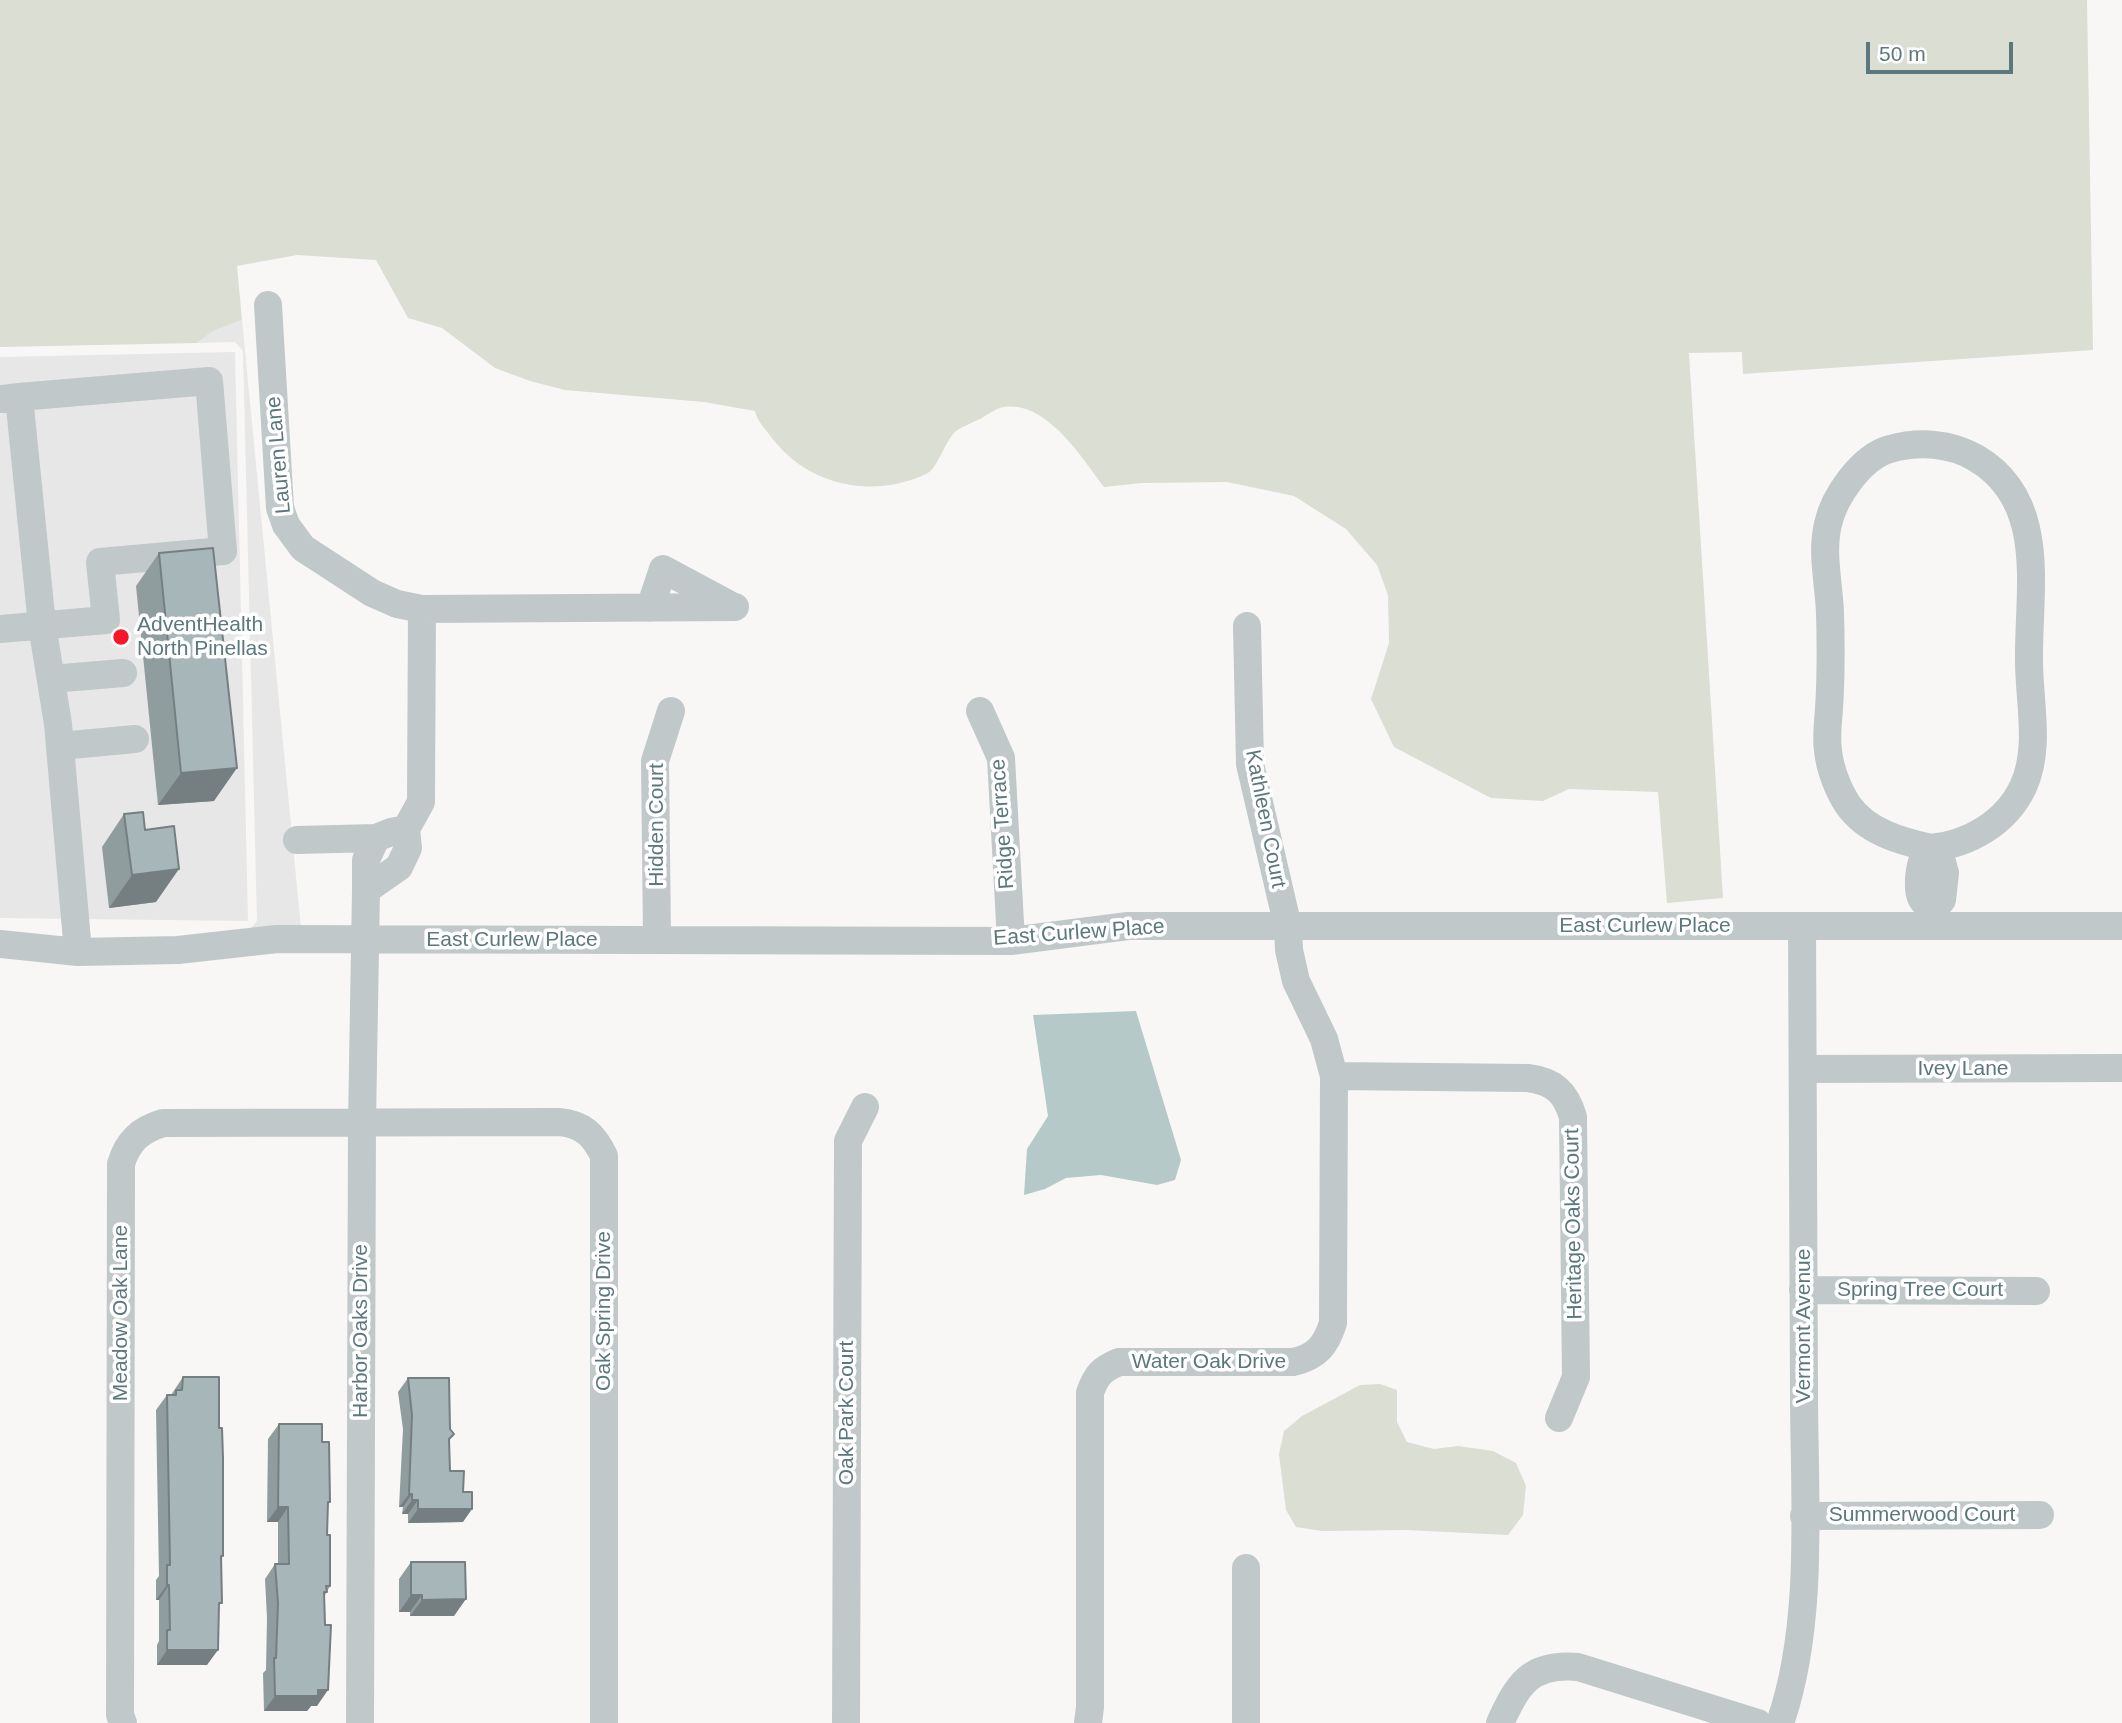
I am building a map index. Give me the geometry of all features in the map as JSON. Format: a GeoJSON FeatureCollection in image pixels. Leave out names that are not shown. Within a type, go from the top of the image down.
{"type":"FeatureCollection","features":[{"type":"Feature","properties":{"kind":"street","name":"Lauren Lane"},"geometry":{"type":"LineString","coordinates":[[268,305],[280,508],[286,525],[303,548],[372,593],[397,604],[422,609],[650,608]]}},
{"type":"Feature","properties":{"kind":"street"},"geometry":{"type":"LineString","coordinates":[[0,629],[42,625],[106,620],[100,562],[223,551],[209,381],[10,398],[42,625],[60,746],[78,952]]}},
{"type":"Feature","properties":{"kind":"street"},"geometry":{"type":"LineString","coordinates":[[1931,853],[1984,831],[2008,810],[2023,787],[2029,767],[2032,736],[2029,671],[2030,570],[2025,517],[1997,472],[1956,449],[1927,444],[1886,450],[1857,471],[1833,506],[1825,546],[1830,612],[1827,735],[1831,769],[1853,811],[1883,834],[1931,853],[1942,862],[1945,873],[1942,900],[1935,916]]}},
{"type":"Feature","properties":{"kind":"street"},"geometry":{"type":"LineString","coordinates":[[366,890],[399,867],[408,848],[406,829],[421,802],[422,609]]}},
{"type":"Feature","properties":{"kind":"street","name":"Kathleen Court"},"geometry":{"type":"LineString","coordinates":[[1247,626],[1250,764],[1288,927]]}},
{"type":"Feature","properties":{"kind":"street"},"geometry":{"type":"LineString","coordinates":[[51,680],[123,673]]}},
{"type":"Feature","properties":{"kind":"street","name":"Hidden Court"},"geometry":{"type":"LineString","coordinates":[[657,940],[655,761],[671,711]]}},
{"type":"Feature","properties":{"kind":"street","name":"Ridge Terrace"},"geometry":{"type":"LineString","coordinates":[[980,711],[1002,758],[1011,941]]}},
{"type":"Feature","properties":{"kind":"street"},"geometry":{"type":"LineString","coordinates":[[60,746],[135,738]]}},
{"type":"Feature","properties":{"kind":"street"},"geometry":{"type":"LineString","coordinates":[[297,840],[376,838],[406,829]]}},
{"type":"Feature","properties":{"kind":"street"},"geometry":{"type":"LineString","coordinates":[[365,940],[366,860],[376,838]]}},
{"type":"Feature","properties":{"kind":"street","name":"East Curlew Place"},"geometry":{"type":"LineString","coordinates":[[0,944],[78,952],[178,950],[263,939],[1011,941],[1128,926],[1802,926],[1935,916],[2122,926]]}},
{"type":"Feature","properties":{"kind":"street","name":"Vermont Avenue"},"geometry":{"type":"LineString","coordinates":[[1780,1723],[1802,1622],[1802,926]]}},
{"type":"Feature","properties":{"kind":"street","name":"Water Oak Drive"},"geometry":{"type":"LineString","coordinates":[[1088,1723],[1090,1393],[1095,1378],[1103,1368],[1119,1362],[1293,1363],[1322,1349],[1334,1323],[1334,1076],[1324,1039],[1296,981],[1289,950],[1288,927]]}},
{"type":"Feature","properties":{"kind":"street","name":"Harbor Oaks Drive"},"geometry":{"type":"LineString","coordinates":[[360,1723],[365,940]]}},
{"type":"Feature","properties":{"kind":"street","name":"Ivey Lane"},"geometry":{"type":"LineString","coordinates":[[1803,1069],[2122,1068]]}},
{"type":"Feature","properties":{"kind":"street","name":"Heritage Oaks Court"},"geometry":{"type":"LineString","coordinates":[[1334,1076],[1528,1078],[1549,1082],[1564,1095],[1573,1117],[1576,1377],[1559,1418]]}},
{"type":"Feature","properties":{"kind":"street","name":"Oak Park Court"},"geometry":{"type":"LineString","coordinates":[[846,1723],[848,1142],[865,1108]]}},
{"type":"Feature","properties":{"kind":"street","name":"Meadow Oak Lane"},"geometry":{"type":"LineString","coordinates":[[123,1723],[120,1715],[121,1164],[125,1151],[134,1137],[163,1123],[362,1122]]}},
{"type":"Feature","properties":{"kind":"street","name":"Oak Spring Drive"},"geometry":{"type":"LineString","coordinates":[[362,1122],[573,1123],[596,1138],[604,1156],[604,1723]]}},
{"type":"Feature","properties":{"kind":"street","name":"Spring Tree Court"},"geometry":{"type":"LineString","coordinates":[[1804,1290],[2036,1291]]}},
{"type":"Feature","properties":{"kind":"street","name":"Summerwood Court"},"geometry":{"type":"LineString","coordinates":[[1804,1516],[2040,1515]]}},
{"type":"Feature","properties":{"kind":"street"},"geometry":{"type":"LineString","coordinates":[[1246,1568],[1246,1723]]}},
{"type":"Feature","properties":{"kind":"street"},"geometry":{"type":"LineString","coordinates":[[1500,1723],[1516,1689],[1532,1675],[1571,1667],[1758,1723]]}},
{"type":"Feature","properties":{"kind":"shaded area"},"geometry":{"type":"Polygon","coordinates":[[[0,0],[2087,0],[2093,350],[1743,374],[1742,352],[1689,353],[1723,898],[1667,903],[1658,792],[1569,789],[1543,801],[1491,798],[1394,747],[1371,699],[1389,643],[1388,595],[1377,565],[1346,529],[1294,496],[1227,482],[1142,483],[1104,487],[1074,447],[1049,422],[1020,408],[1004,407],[956,431],[934,467],[926,474],[885,486],[843,483],[823,477],[787,454],[762,425],[755,411],[704,402],[565,390],[495,368],[442,328],[408,318],[376,260],[297,255],[237,266],[242,320],[213,331],[197,343],[0,347],[0,0]]]}},
{"type":"Feature","properties":{"kind":"shaded area"},"geometry":{"type":"Polygon","coordinates":[[[242,320],[301,928],[250,929],[257,921],[243,351],[235,342],[197,343],[213,331],[242,320]]]}},
{"type":"Feature","properties":{"kind":"shaded area","name":"AdventHealth North Pinellas"},"geometry":{"type":"Polygon","coordinates":[[[235,352],[248,921],[0,918],[0,357],[235,352]]]}},
{"type":"Feature","properties":{"kind":"shaded area"},"geometry":{"type":"Polygon","coordinates":[[[1136,1011],[1181,1160],[1175,1180],[1157,1185],[1101,1175],[1066,1178],[1045,1189],[1024,1195],[1027,1149],[1048,1116],[1033,1015],[1136,1011]]]}},
{"type":"Feature","properties":{"kind":"shaded area"},"geometry":{"type":"Polygon","coordinates":[[[1380,1384],[1397,1390],[1397,1422],[1407,1442],[1434,1449],[1458,1446],[1493,1451],[1516,1463],[1526,1486],[1523,1515],[1508,1535],[1406,1530],[1322,1531],[1296,1527],[1286,1510],[1279,1454],[1284,1431],[1302,1416],[1360,1385],[1380,1384]]]}},
{"type":"Feature","properties":{"kind":"building"},"geometry":{"type":"Polygon","coordinates":[[[213,548],[237,768],[181,773],[159,553],[213,548]]]}},
{"type":"Feature","properties":{"kind":"building"},"geometry":{"type":"Polygon","coordinates":[[[143,812],[145,830],[174,826],[179,869],[132,875],[124,814],[143,812]]]}},
{"type":"Feature","properties":{"kind":"building"},"geometry":{"type":"Polygon","coordinates":[[[183,1377],[219,1377],[219,1428],[222,1428],[223,1458],[223,1556],[218,1650],[167,1650],[167,1630],[170,1630],[167,1565],[170,1565],[167,1395],[176,1395],[176,1390],[182,1390],[183,1377]]]}},
{"type":"Feature","properties":{"kind":"building"},"geometry":{"type":"Polygon","coordinates":[[[408,1378],[449,1378],[450,1429],[454,1434],[449,1439],[450,1471],[464,1471],[463,1492],[472,1492],[472,1509],[418,1509],[418,1500],[412,1500],[412,1494],[409,1494],[412,1415],[408,1378]]]}},
{"type":"Feature","properties":{"kind":"building"},"geometry":{"type":"Polygon","coordinates":[[[279,1424],[322,1424],[322,1442],[329,1442],[330,1502],[327,1535],[330,1535],[330,1586],[326,1586],[327,1592],[324,1592],[325,1625],[331,1625],[328,1690],[318,1690],[318,1696],[275,1696],[274,1658],[278,1603],[275,1564],[289,1564],[288,1507],[278,1507],[279,1424]]]}},
{"type":"Feature","properties":{"kind":"building"},"geometry":{"type":"Polygon","coordinates":[[[411,1562],[465,1562],[466,1599],[422,1600],[422,1595],[411,1595],[411,1562]]]}},
{"type":"Feature","properties":{"kind":"place","name":"AdventHealth North Pinellas"},"geometry":{"type":"Point","coordinates":[121,637]}}]}
